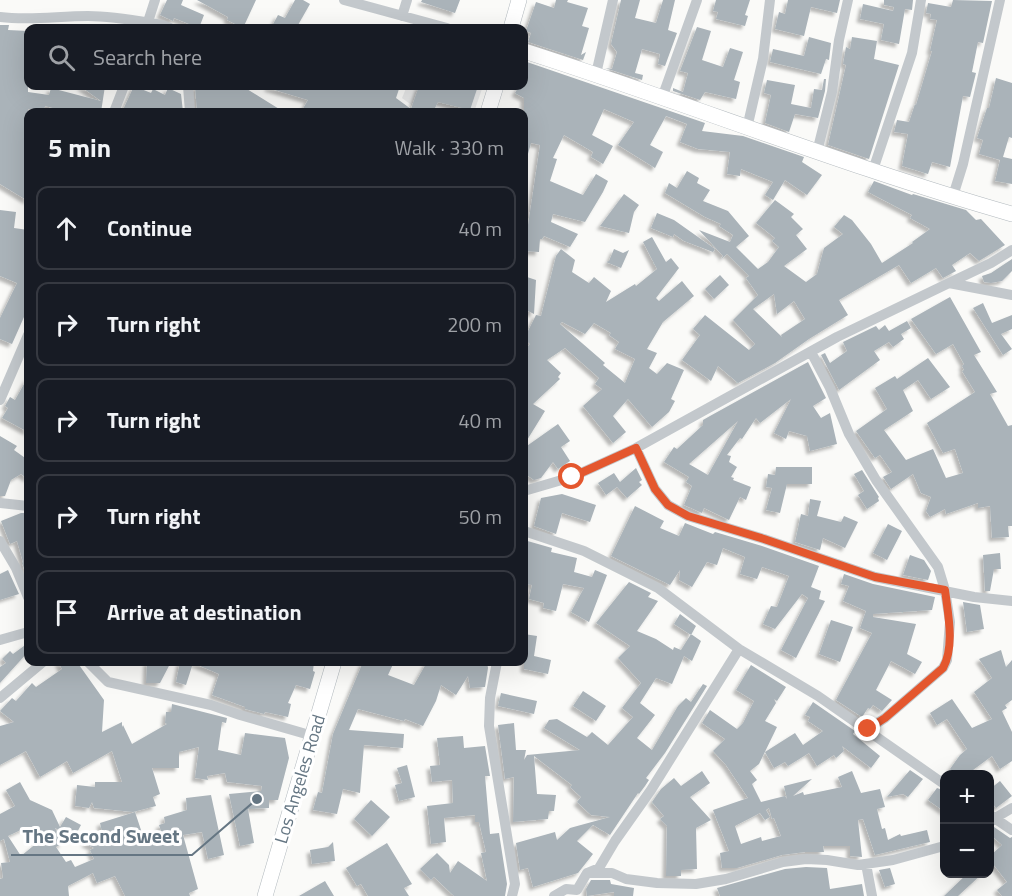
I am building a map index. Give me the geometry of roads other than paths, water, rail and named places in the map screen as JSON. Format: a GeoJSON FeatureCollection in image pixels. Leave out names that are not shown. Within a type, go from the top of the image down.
{"type":"FeatureCollection","features":[{"type":"Feature","properties":{"kind":"street"},"geometry":{"type":"LineString","coordinates":[[147,24],[155,0]]}},
{"type":"Feature","properties":{"kind":"street"},"geometry":{"type":"LineString","coordinates":[[344,0],[432,24]]}},
{"type":"Feature","properties":{"kind":"street"},"geometry":{"type":"LineString","coordinates":[[402,16],[406,0]]}},
{"type":"Feature","properties":{"kind":"street"},"geometry":{"type":"LineString","coordinates":[[513,24],[519,0]]}},
{"type":"Feature","properties":{"kind":"street"},"geometry":{"type":"LineString","coordinates":[[596,74],[613,0]]}},
{"type":"Feature","properties":{"kind":"street"},"geometry":{"type":"LineString","coordinates":[[662,98],[697,0]]}},
{"type":"Feature","properties":{"kind":"street"},"geometry":{"type":"LineString","coordinates":[[747,128],[763,59],[770,0]]}},
{"type":"Feature","properties":{"kind":"street"},"geometry":{"type":"LineString","coordinates":[[817,152],[832,92],[839,39],[848,0]]}},
{"type":"Feature","properties":{"kind":"street"},"geometry":{"type":"LineString","coordinates":[[873,170],[912,53],[921,0]]}},
{"type":"Feature","properties":{"kind":"street"},"geometry":{"type":"LineString","coordinates":[[953,196],[963,164],[1000,0]]}},
{"type":"Feature","properties":{"kind":"street"},"geometry":{"type":"LineString","coordinates":[[0,17],[58,19],[87,16],[134,24]]}},
{"type":"Feature","properties":{"kind":"street"},"geometry":{"type":"LineString","coordinates":[[528,52],[817,152],[1012,214]]}},
{"type":"Feature","properties":{"kind":"street"},"geometry":{"type":"LineString","coordinates":[[116,108],[122,90]]}},
{"type":"Feature","properties":{"kind":"street"},"geometry":{"type":"LineString","coordinates":[[188,90],[190,108]]}},
{"type":"Feature","properties":{"kind":"street"},"geometry":{"type":"LineString","coordinates":[[489,108],[495,90]]}},
{"type":"Feature","properties":{"kind":"street"},"geometry":{"type":"LineString","coordinates":[[528,490],[572,477],[636,448],[883,314],[949,284],[1012,250]]}},
{"type":"Feature","properties":{"kind":"street"},"geometry":{"type":"LineString","coordinates":[[949,284],[1012,296]]}},
{"type":"Feature","properties":{"kind":"street"},"geometry":{"type":"LineString","coordinates":[[0,400],[24,344]]}},
{"type":"Feature","properties":{"kind":"street"},"geometry":{"type":"LineString","coordinates":[[811,352],[830,388],[849,434],[876,480],[938,567],[945,590],[950,622],[947,660],[943,668],[885,718],[868,729]]}},
{"type":"Feature","properties":{"kind":"street"},"geometry":{"type":"LineString","coordinates":[[636,448],[655,489],[668,505],[688,516],[875,577],[1012,601]]}},
{"type":"Feature","properties":{"kind":"street"},"geometry":{"type":"LineString","coordinates":[[0,503],[24,506]]}},
{"type":"Feature","properties":{"kind":"street"},"geometry":{"type":"LineString","coordinates":[[528,532],[584,551],[658,588],[739,649],[818,696],[940,780]]}},
{"type":"Feature","properties":{"kind":"street"},"geometry":{"type":"LineString","coordinates":[[0,541],[24,587]]}},
{"type":"Feature","properties":{"kind":"street"},"geometry":{"type":"LineString","coordinates":[[0,640],[24,633]]}},
{"type":"Feature","properties":{"kind":"street"},"geometry":{"type":"LineString","coordinates":[[554,896],[566,889],[577,890],[587,873],[599,868],[651,790],[739,649]]}},
{"type":"Feature","properties":{"kind":"street"},"geometry":{"type":"LineString","coordinates":[[0,698],[38,666]]}},
{"type":"Feature","properties":{"kind":"street"},"geometry":{"type":"LineString","coordinates":[[92,666],[108,682],[211,705],[313,736]]}},
{"type":"Feature","properties":{"kind":"street","name":"Los Angeles Road"},"geometry":{"type":"LineString","coordinates":[[265,896],[333,666]]}},
{"type":"Feature","properties":{"kind":"street"},"geometry":{"type":"LineString","coordinates":[[496,666],[490,698],[489,726],[509,855],[516,884],[513,896]]}},
{"type":"Feature","properties":{"kind":"street"},"geometry":{"type":"LineString","coordinates":[[994,817],[1012,808]]}},
{"type":"Feature","properties":{"kind":"street"},"geometry":{"type":"LineString","coordinates":[[994,820],[1012,830]]}},
{"type":"Feature","properties":{"kind":"street"},"geometry":{"type":"LineString","coordinates":[[587,873],[612,873],[636,880],[696,884],[726,879],[783,862],[806,859],[866,864],[893,860],[940,847]]}},
{"type":"Feature","properties":{"kind":"street"},"geometry":{"type":"LineString","coordinates":[[866,864],[872,896]]}},
{"type":"Feature","properties":{"kind":"place","name":"The Second Sweet"},"geometry":{"type":"Point","coordinates":[257,799]}}]}
